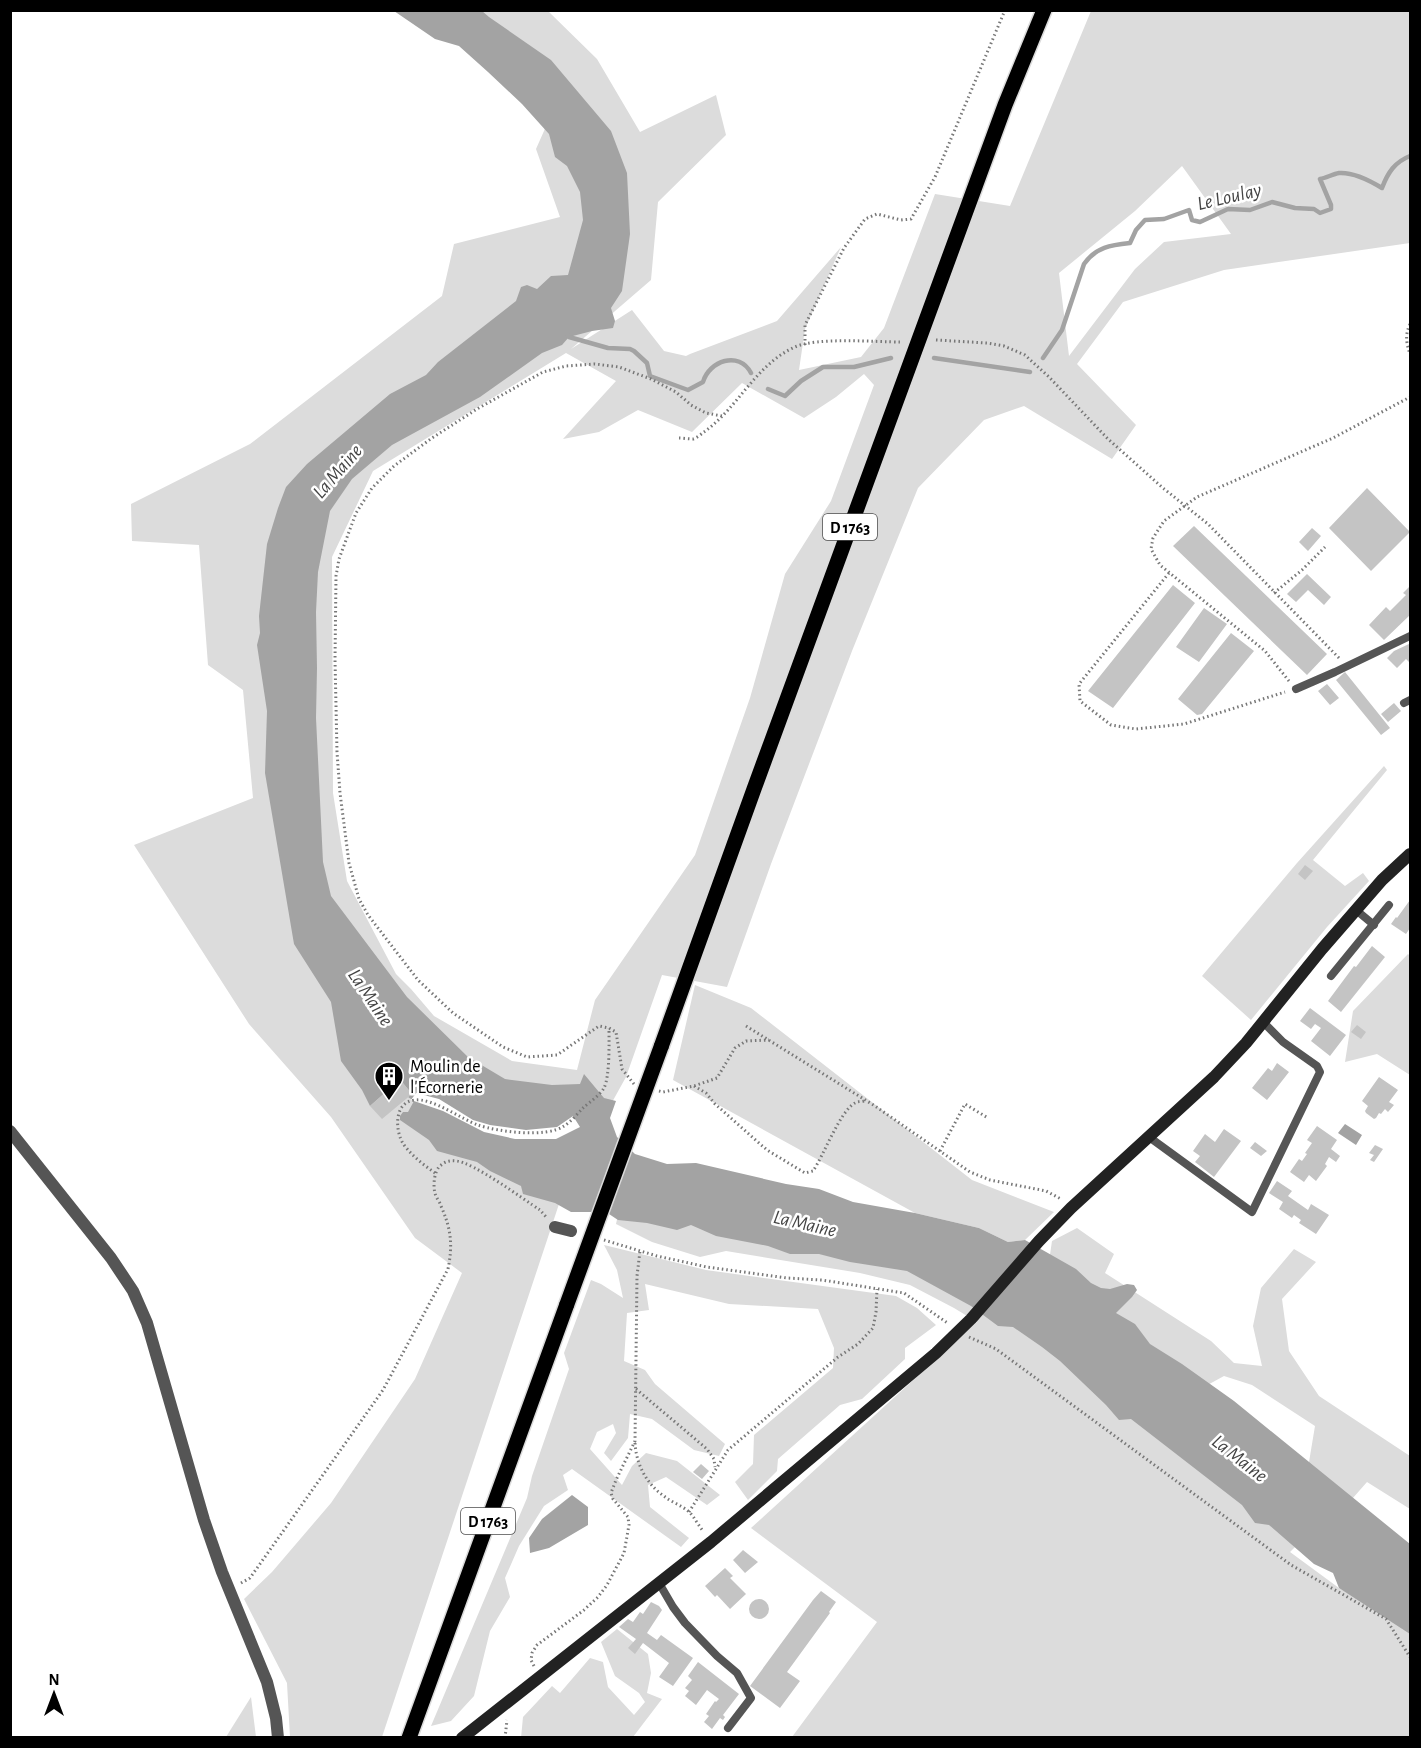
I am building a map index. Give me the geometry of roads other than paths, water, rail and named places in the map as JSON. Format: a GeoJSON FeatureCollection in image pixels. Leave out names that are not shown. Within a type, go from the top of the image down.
{"type":"FeatureCollection","features":[{"type":"Feature","properties":{"kind":"main road","name":"D 1763"},"geometry":{"type":"LineString","coordinates":[[409,1737],[1005,105],[1044,10]]}},
{"type":"Feature","properties":{"kind":"street"},"geometry":{"type":"LineString","coordinates":[[467,1735],[711,1542],[936,1353],[971,1319],[1071,1208],[1214,1077],[1382,880],[1409,858]]}},
{"type":"Feature","properties":{"kind":"street"},"geometry":{"type":"LineString","coordinates":[[10,1131],[111,1258],[133,1291],[147,1323],[204,1520],[267,1682],[278,1737]]}},
{"type":"Feature","properties":{"kind":"street"},"geometry":{"type":"LineString","coordinates":[[555,1227],[571,1231]]}},
{"type":"Feature","properties":{"kind":"lane"},"geometry":{"type":"LineString","coordinates":[[1296,689],[1410,636]]}},
{"type":"Feature","properties":{"kind":"lane"},"geometry":{"type":"LineString","coordinates":[[1331,976],[1389,905]]}},
{"type":"Feature","properties":{"kind":"lane"},"geometry":{"type":"LineString","coordinates":[[1356,910],[1374,925]]}},
{"type":"Feature","properties":{"kind":"lane"},"geometry":{"type":"LineString","coordinates":[[1149,1137],[1252,1212],[1320,1072],[1317,1066],[1283,1042],[1263,1022]]}},
{"type":"Feature","properties":{"kind":"lane"},"geometry":{"type":"LineString","coordinates":[[659,1583],[685,1623],[737,1673],[751,1698],[728,1728]]}},
{"type":"Feature","properties":{"kind":"water","name":"La Maine"},"geometry":{"type":"Polygon","coordinates":[[[394,11],[482,11],[551,60],[611,131],[627,173],[630,234],[622,291],[611,308],[615,321],[613,328],[569,337],[562,345],[542,353],[480,397],[392,445],[352,479],[330,511],[318,572],[316,718],[323,862],[331,896],[407,997],[468,1057],[505,1079],[552,1085],[580,1084],[584,1074],[604,1098],[616,1101],[610,1118],[617,1137],[635,1154],[667,1164],[696,1163],[786,1184],[819,1189],[853,1202],[979,1228],[1008,1242],[1025,1240],[1076,1269],[1091,1283],[1101,1288],[1110,1289],[1127,1284],[1134,1285],[1137,1290],[1116,1313],[1135,1324],[1150,1344],[1234,1401],[1410,1544],[1410,1634],[1339,1588],[1333,1573],[1314,1564],[1269,1525],[1255,1523],[1242,1505],[1131,1419],[1119,1420],[1060,1361],[1013,1327],[998,1326],[971,1306],[907,1271],[850,1262],[819,1254],[790,1254],[768,1246],[716,1236],[691,1225],[677,1230],[647,1223],[618,1220],[606,1212],[571,1212],[555,1203],[523,1194],[521,1186],[477,1162],[437,1151],[429,1140],[400,1120],[400,1116],[403,1112],[408,1112],[414,1101],[408,1097],[412,1094],[400,1080],[370,1106],[362,1090],[341,1061],[331,1002],[294,944],[265,773],[267,711],[257,645],[260,633],[259,616],[267,544],[286,487],[307,464],[390,394],[426,375],[438,362],[516,301],[521,287],[527,285],[537,289],[551,276],[568,275],[583,220],[580,192],[567,166],[555,157],[549,134],[522,104],[459,46],[435,39],[394,11]]]}},
{"type":"Feature","properties":{"kind":"water"},"geometry":{"type":"Polygon","coordinates":[[[1345,1124],[1362,1135],[1356,1145],[1338,1133],[1345,1124]]]}},
{"type":"Feature","properties":{"kind":"water"},"geometry":{"type":"Polygon","coordinates":[[[572,1495],[588,1507],[588,1525],[549,1548],[530,1553],[529,1538],[542,1519],[572,1495]]]}},
{"type":"Feature","properties":{"kind":"waterway","name":"Le Loulay"},"geometry":{"type":"LineString","coordinates":[[1043,358],[1062,330],[1084,264],[1099,250],[1130,243],[1136,230],[1145,220],[1164,219],[1189,210],[1192,220],[1200,222],[1228,209],[1250,210],[1272,202],[1295,208],[1314,209],[1320,213],[1331,209],[1320,179],[1339,173],[1350,174],[1367,179],[1382,188],[1393,168],[1410,156]]}},
{"type":"Feature","properties":{"kind":"waterway","name":"Le Loulay"},"geometry":{"type":"LineString","coordinates":[[567,334],[569,337],[608,348],[630,349],[647,363],[650,376],[688,390],[703,382],[711,368],[725,361],[739,362],[751,373]]}},
{"type":"Feature","properties":{"kind":"waterway","name":"Le Loulay"},"geometry":{"type":"LineString","coordinates":[[768,389],[785,396],[801,381],[823,367],[854,367],[891,358]]}},
{"type":"Feature","properties":{"kind":"waterway","name":"Le Loulay"},"geometry":{"type":"LineString","coordinates":[[934,358],[1030,372]]}},
{"type":"Feature","properties":{"kind":"place","name":"Moulin de l'Écornerie"},"geometry":{"type":"Point","coordinates":[389,1102]}}]}
